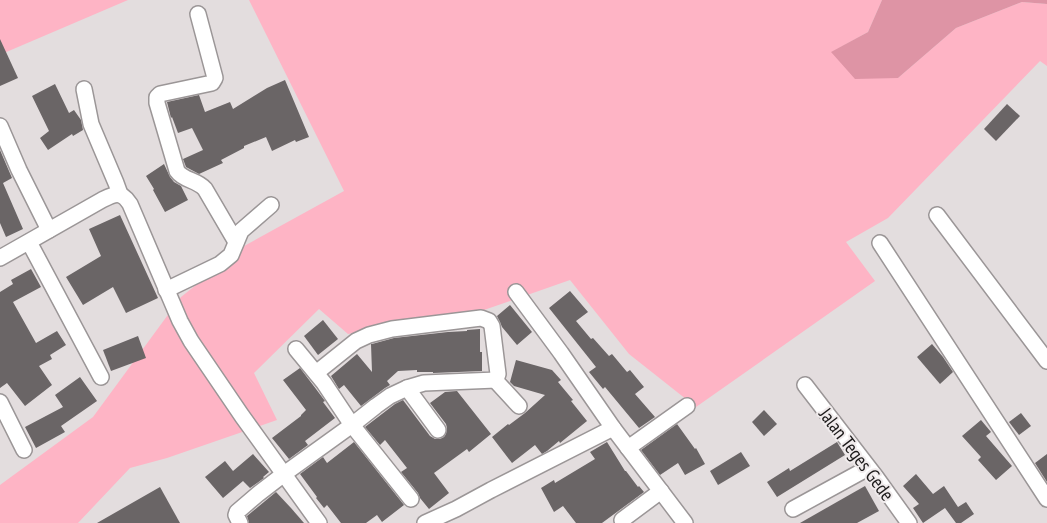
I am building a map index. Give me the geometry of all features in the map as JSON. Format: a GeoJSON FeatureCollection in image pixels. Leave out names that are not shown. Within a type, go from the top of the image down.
{"type":"FeatureCollection","features":[{"type":"Feature","properties":{"kind":"street"},"geometry":{"type":"LineString","coordinates":[[198,14],[215,78],[212,83],[160,94],[157,97],[157,103],[176,171],[184,177],[198,182],[205,189],[236,242]]}},
{"type":"Feature","properties":{"kind":"street"},"geometry":{"type":"LineString","coordinates":[[84,89],[90,124],[180,321],[242,416],[319,523]]}},
{"type":"Feature","properties":{"kind":"street"},"geometry":{"type":"LineString","coordinates":[[0,126],[19,170],[49,230]]}},
{"type":"Feature","properties":{"kind":"street"},"geometry":{"type":"LineString","coordinates":[[0,258],[102,200],[116,194],[125,199]]}},
{"type":"Feature","properties":{"kind":"street"},"geometry":{"type":"LineString","coordinates":[[166,290],[220,264],[231,255],[243,228],[271,205]]}},
{"type":"Feature","properties":{"kind":"street"},"geometry":{"type":"LineString","coordinates":[[937,214],[1047,361]]}},
{"type":"Feature","properties":{"kind":"street"},"geometry":{"type":"LineString","coordinates":[[29,242],[101,377]]}},
{"type":"Feature","properties":{"kind":"street"},"geometry":{"type":"LineString","coordinates":[[880,243],[1047,499]]}},
{"type":"Feature","properties":{"kind":"street"},"geometry":{"type":"LineString","coordinates":[[516,292],[613,428],[685,523]]}},
{"type":"Feature","properties":{"kind":"street"},"geometry":{"type":"LineString","coordinates":[[316,373],[356,341],[369,335],[392,328],[481,318],[489,321],[492,326],[498,374],[495,380]]}},
{"type":"Feature","properties":{"kind":"street"},"geometry":{"type":"LineString","coordinates":[[296,349],[316,373],[352,425],[412,499]]}},
{"type":"Feature","properties":{"kind":"street"},"geometry":{"type":"LineString","coordinates":[[240,523],[236,515],[237,512],[258,494],[390,396],[407,388],[424,383],[495,380],[520,406]]}},
{"type":"Feature","properties":{"kind":"street","name":"Jalan Teges Gede"},"geometry":{"type":"LineString","coordinates":[[805,385],[909,523]]}},
{"type":"Feature","properties":{"kind":"street"},"geometry":{"type":"LineString","coordinates":[[407,388],[438,430]]}},
{"type":"Feature","properties":{"kind":"street"},"geometry":{"type":"LineString","coordinates":[[0,402],[24,450]]}},
{"type":"Feature","properties":{"kind":"street"},"geometry":{"type":"LineString","coordinates":[[628,448],[687,406]]}},
{"type":"Feature","properties":{"kind":"street"},"geometry":{"type":"LineString","coordinates":[[435,521],[613,428]]}},
{"type":"Feature","properties":{"kind":"street"},"geometry":{"type":"LineString","coordinates":[[793,509],[868,468]]}},
{"type":"Feature","properties":{"kind":"street"},"geometry":{"type":"LineString","coordinates":[[622,520],[661,491]]}},
{"type":"Feature","properties":{"kind":"shaded area"},"geometry":{"type":"Polygon","coordinates":[[[0,0],[128,0],[4,53],[0,49],[0,0]]]}},
{"type":"Feature","properties":{"kind":"shaded area"},"geometry":{"type":"Polygon","coordinates":[[[249,0],[882,0],[868,32],[832,52],[898,78],[956,28],[1022,2],[1047,4],[1047,66],[1040,61],[888,218],[846,242],[875,281],[696,407],[629,354],[570,280],[484,310],[348,334],[319,309],[254,373],[277,420],[167,458],[130,468],[78,523],[0,523],[0,485],[93,417],[181,297],[246,245],[344,191],[249,0]]]}},
{"type":"Feature","properties":{"kind":"shaded area"},"geometry":{"type":"Polygon","coordinates":[[[882,0],[1047,0],[1047,4],[1022,2],[956,28],[898,78],[855,79],[831,52],[868,32],[882,0]]]}},
{"type":"Feature","properties":{"kind":"building"},"geometry":{"type":"Polygon","coordinates":[[[0,39],[18,78],[0,86],[0,39]]]}},
{"type":"Feature","properties":{"kind":"building"},"geometry":{"type":"Polygon","coordinates":[[[285,80],[309,137],[296,142],[295,140],[272,151],[266,137],[244,146],[244,148],[221,160],[223,163],[199,174],[186,167],[183,159],[203,150],[192,128],[178,133],[171,118],[167,102],[199,95],[205,112],[230,102],[233,109],[267,88],[285,80]]]}},
{"type":"Feature","properties":{"kind":"building"},"geometry":{"type":"Polygon","coordinates":[[[55,84],[69,113],[74,110],[81,120],[83,130],[73,136],[72,134],[48,150],[40,138],[49,131],[32,96],[55,84]]]}},
{"type":"Feature","properties":{"kind":"building"},"geometry":{"type":"Polygon","coordinates":[[[1007,104],[1020,116],[996,141],[984,129],[1007,104]]]}},
{"type":"Feature","properties":{"kind":"building"},"geometry":{"type":"Polygon","coordinates":[[[0,150],[12,178],[3,183],[23,229],[6,237],[0,223],[0,150]]]}},
{"type":"Feature","properties":{"kind":"building"},"geometry":{"type":"Polygon","coordinates":[[[164,164],[170,177],[181,186],[188,200],[165,212],[146,176],[164,164]]]}},
{"type":"Feature","properties":{"kind":"building"},"geometry":{"type":"Polygon","coordinates":[[[120,215],[158,298],[126,313],[113,287],[83,305],[66,277],[101,256],[89,229],[120,215]]]}},
{"type":"Feature","properties":{"kind":"building"},"geometry":{"type":"Polygon","coordinates":[[[31,269],[41,287],[13,302],[36,343],[57,331],[66,345],[50,355],[52,359],[39,366],[52,385],[25,406],[7,383],[0,388],[0,292],[13,284],[11,280],[31,269]]]}},
{"type":"Feature","properties":{"kind":"building"},"geometry":{"type":"Polygon","coordinates":[[[570,291],[588,312],[576,321],[591,339],[593,338],[609,356],[612,354],[627,372],[630,370],[644,387],[635,394],[655,417],[639,428],[605,387],[603,389],[589,372],[596,367],[549,308],[570,291]]]}},
{"type":"Feature","properties":{"kind":"building"},"geometry":{"type":"Polygon","coordinates":[[[510,305],[532,332],[517,345],[502,327],[497,316],[510,305]]]}},
{"type":"Feature","properties":{"kind":"building"},"geometry":{"type":"Polygon","coordinates":[[[323,320],[338,339],[318,355],[304,336],[323,320]]]}},
{"type":"Feature","properties":{"kind":"building"},"geometry":{"type":"Polygon","coordinates":[[[480,329],[482,371],[433,373],[417,372],[417,370],[398,371],[387,381],[390,385],[361,406],[344,385],[339,389],[331,376],[357,354],[372,372],[371,344],[394,338],[480,329]]]}},
{"type":"Feature","properties":{"kind":"building"},"geometry":{"type":"Polygon","coordinates":[[[138,336],[146,358],[111,371],[103,350],[138,336]]]}},
{"type":"Feature","properties":{"kind":"building"},"geometry":{"type":"Polygon","coordinates":[[[932,344],[953,372],[940,384],[917,357],[932,344]]]}},
{"type":"Feature","properties":{"kind":"building"},"geometry":{"type":"Polygon","coordinates":[[[516,360],[552,370],[561,380],[558,382],[573,400],[571,401],[587,421],[560,443],[559,441],[542,454],[535,445],[512,463],[492,437],[525,413],[545,395],[514,386],[510,382],[516,360]]]}},
{"type":"Feature","properties":{"kind":"building"},"geometry":{"type":"Polygon","coordinates":[[[300,368],[325,401],[323,402],[335,418],[305,441],[308,445],[289,459],[272,438],[306,410],[283,380],[300,368]]]}},
{"type":"Feature","properties":{"kind":"building"},"geometry":{"type":"Polygon","coordinates":[[[80,377],[97,401],[61,426],[65,432],[36,448],[25,427],[63,407],[55,395],[80,377]]]}},
{"type":"Feature","properties":{"kind":"building"},"geometry":{"type":"Polygon","coordinates":[[[457,391],[491,434],[469,452],[467,449],[434,473],[449,493],[429,509],[401,472],[407,468],[385,440],[380,445],[365,427],[403,400],[430,436],[440,439],[446,434],[446,424],[430,403],[445,392],[457,391]]]}},
{"type":"Feature","properties":{"kind":"building"},"geometry":{"type":"Polygon","coordinates":[[[764,410],[777,424],[764,436],[752,422],[764,410]]]}},
{"type":"Feature","properties":{"kind":"building"},"geometry":{"type":"Polygon","coordinates":[[[1021,413],[1031,426],[1019,435],[1009,422],[1021,413]]]}},
{"type":"Feature","properties":{"kind":"building"},"geometry":{"type":"Polygon","coordinates":[[[981,420],[991,432],[986,436],[1012,466],[996,480],[978,460],[981,457],[962,436],[981,420]]]}},
{"type":"Feature","properties":{"kind":"building"},"geometry":{"type":"Polygon","coordinates":[[[677,424],[696,448],[705,464],[685,475],[678,463],[660,475],[641,450],[677,424]]]}},
{"type":"Feature","properties":{"kind":"building"},"geometry":{"type":"Polygon","coordinates":[[[354,442],[404,505],[382,522],[377,515],[366,523],[341,523],[327,505],[324,508],[300,474],[323,457],[327,463],[354,442]]]}},
{"type":"Feature","properties":{"kind":"building"},"geometry":{"type":"Polygon","coordinates":[[[607,442],[625,471],[644,492],[602,523],[576,523],[563,506],[554,512],[541,488],[554,480],[555,483],[595,459],[590,452],[607,442]]]}},
{"type":"Feature","properties":{"kind":"building"},"geometry":{"type":"Polygon","coordinates":[[[837,442],[845,455],[777,497],[767,482],[789,468],[790,471],[837,442]]]}},
{"type":"Feature","properties":{"kind":"building"},"geometry":{"type":"Polygon","coordinates":[[[741,452],[750,466],[718,485],[710,471],[741,452]]]}},
{"type":"Feature","properties":{"kind":"building"},"geometry":{"type":"Polygon","coordinates":[[[253,454],[269,472],[250,488],[243,481],[223,498],[205,477],[225,461],[233,471],[253,454]]]}},
{"type":"Feature","properties":{"kind":"building"},"geometry":{"type":"Polygon","coordinates":[[[1047,454],[1047,482],[1035,463],[1047,454]]]}},
{"type":"Feature","properties":{"kind":"building"},"geometry":{"type":"Polygon","coordinates":[[[916,474],[933,494],[944,486],[958,507],[966,502],[974,514],[961,523],[956,523],[945,508],[923,523],[913,508],[919,504],[903,486],[916,474]]]}},
{"type":"Feature","properties":{"kind":"building"},"geometry":{"type":"Polygon","coordinates":[[[865,486],[879,511],[857,523],[800,523],[865,486]]]}},
{"type":"Feature","properties":{"kind":"building"},"geometry":{"type":"Polygon","coordinates":[[[160,487],[180,523],[97,523],[160,487]]]}},
{"type":"Feature","properties":{"kind":"building"},"geometry":{"type":"Polygon","coordinates":[[[276,492],[304,523],[249,523],[247,516],[276,492]]]}}]}
